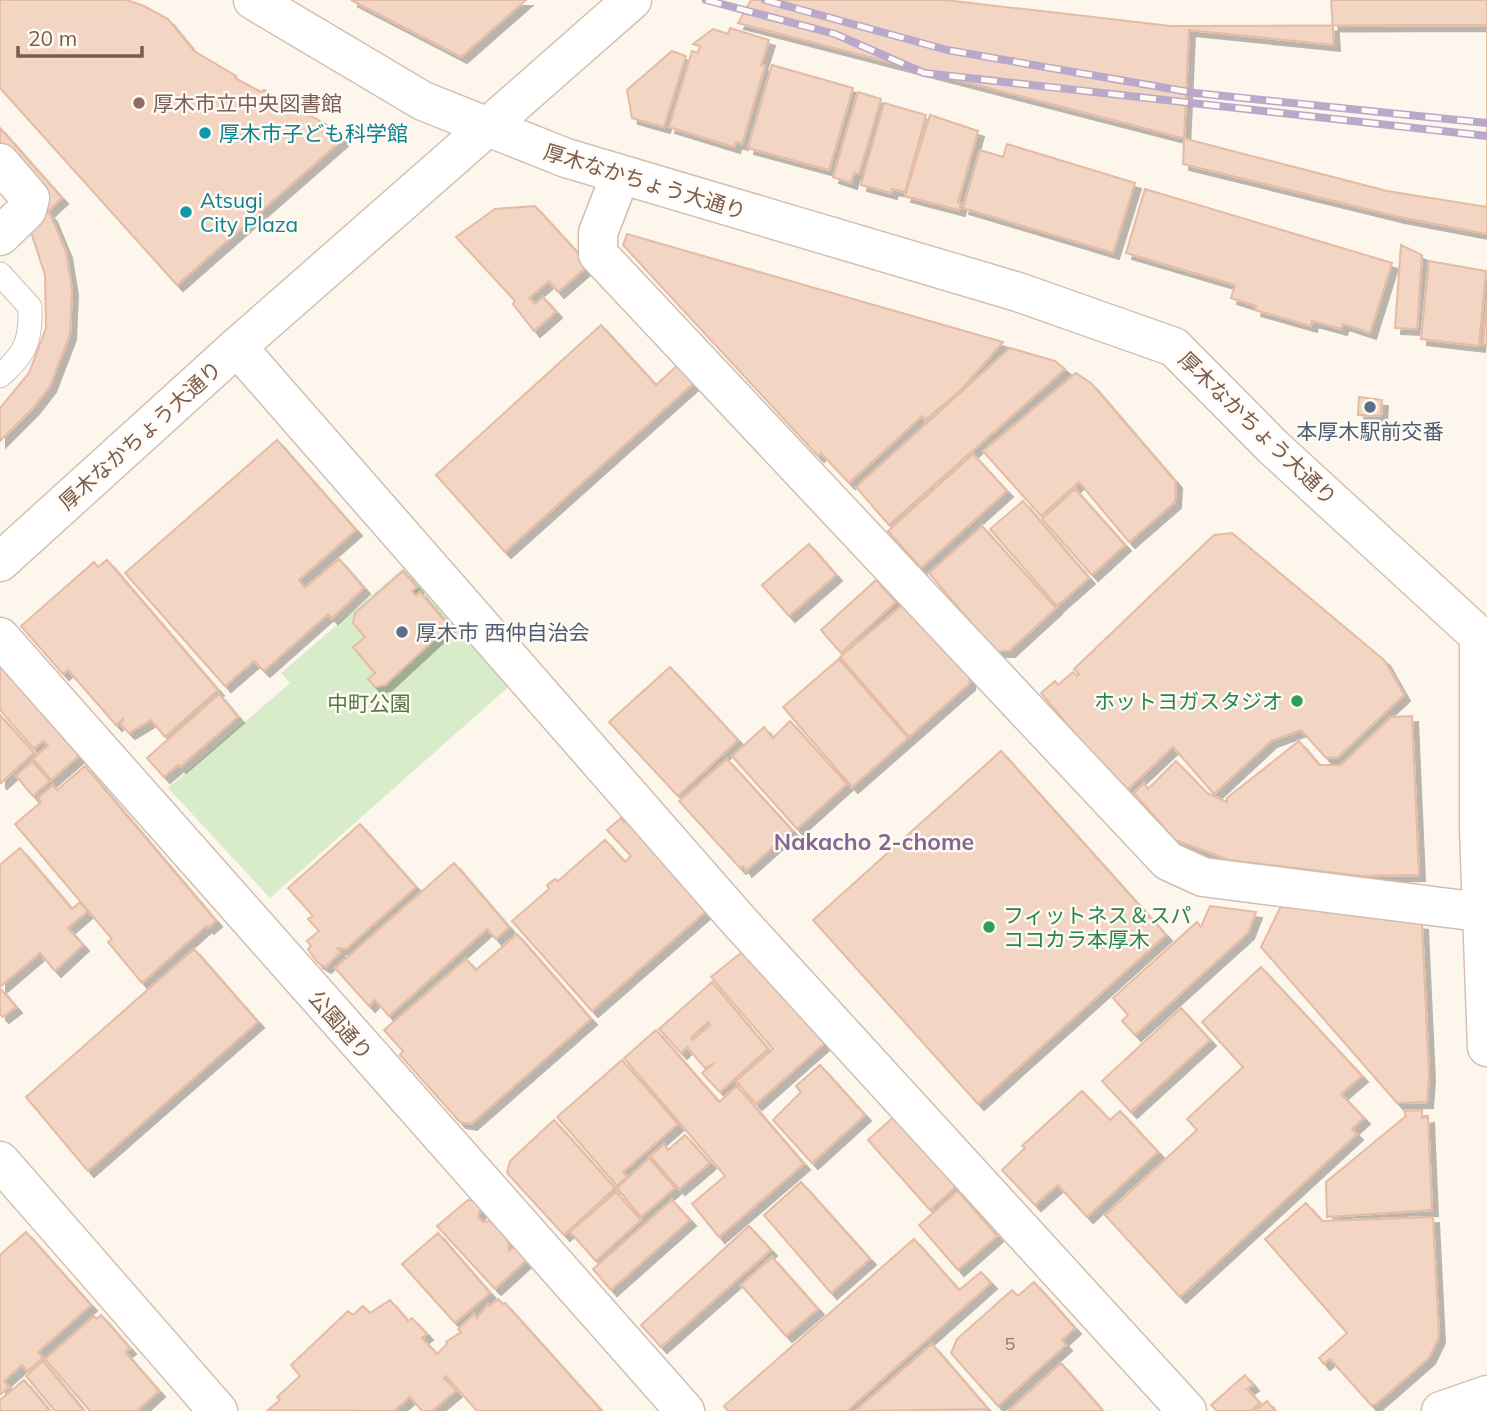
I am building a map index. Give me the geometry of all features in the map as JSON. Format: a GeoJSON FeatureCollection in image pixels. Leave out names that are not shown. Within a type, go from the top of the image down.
{"type":"FeatureCollection","features":[{"type":"Feature","properties":{"kind":"street"},"geometry":{"type":"LineString","coordinates":[[253,0],[423,101],[486,128],[632,0]]}},
{"type":"Feature","properties":{"kind":"street","name":"厚木なかちょう大通り"},"geometry":{"type":"LineString","coordinates":[[0,562],[237,347],[486,128],[620,176],[1018,292],[1174,346],[1273,447],[1483,636]]}},
{"type":"Feature","properties":{"kind":"street"},"geometry":{"type":"LineString","coordinates":[[0,163],[30,198],[27,210],[0,236]]}},
{"type":"Feature","properties":{"kind":"street"},"geometry":{"type":"LineString","coordinates":[[620,176],[598,233],[598,254],[1168,861],[1203,877],[1485,913]]}},
{"type":"Feature","properties":{"kind":"street"},"geometry":{"type":"LineString","coordinates":[[237,347],[739,921],[1187,1411]]}},
{"type":"Feature","properties":{"kind":"street"},"geometry":{"type":"LineString","coordinates":[[1483,636],[1487,1047]]}},
{"type":"Feature","properties":{"kind":"street","name":"公園通り"},"geometry":{"type":"LineString","coordinates":[[0,637],[685,1411]]}},
{"type":"Feature","properties":{"kind":"street"},"geometry":{"type":"LineString","coordinates":[[0,1161],[218,1411]]}},
{"type":"Feature","properties":{"kind":"street"},"geometry":{"type":"LineString","coordinates":[[1441,1411],[1487,1395]]}},
{"type":"Feature","properties":{"kind":"lane"},"geometry":{"type":"LineString","coordinates":[[0,274],[30,307],[31,335],[15,362],[0,376]]}},
{"type":"Feature","properties":{"kind":"green space","name":"中町公園"},"geometry":{"type":"Polygon","coordinates":[[[408,564],[514,682],[270,898],[168,788],[290,683],[281,673],[408,564]]]}},
{"type":"Feature","properties":{"kind":"building","name":"Atsugi City Plaza"},"geometry":{"type":"Polygon","coordinates":[[[0,0],[127,0],[144,6],[168,19],[194,51],[236,76],[235,78],[261,92],[264,90],[341,133],[342,140],[177,285],[0,88],[0,0]]]}},
{"type":"Feature","properties":{"kind":"building"},"geometry":{"type":"Polygon","coordinates":[[[351,0],[526,0],[461,57],[351,0]]]}},
{"type":"Feature","properties":{"kind":"building"},"geometry":{"type":"Polygon","coordinates":[[[751,0],[945,0],[1171,26],[1487,25],[1487,207],[1387,191],[738,23],[751,0]]]}},
{"type":"Feature","properties":{"kind":"building"},"geometry":{"type":"Polygon","coordinates":[[[1331,0],[1487,0],[1487,234],[1399,217],[1183,164],[1189,30],[1334,45],[1331,0]]]}},
{"type":"Feature","properties":{"kind":"building"},"geometry":{"type":"Polygon","coordinates":[[[730,28],[769,40],[761,65],[765,66],[742,144],[736,142],[734,147],[669,127],[692,51],[698,53],[700,46],[693,44],[713,29],[728,34],[730,28]]]}},
{"type":"Feature","properties":{"kind":"building"},"geometry":{"type":"Polygon","coordinates":[[[672,51],[686,56],[664,127],[632,118],[627,90],[672,51]]]}},
{"type":"Feature","properties":{"kind":"building"},"geometry":{"type":"Polygon","coordinates":[[[772,65],[853,88],[829,170],[748,148],[772,65]]]}},
{"type":"Feature","properties":{"kind":"building"},"geometry":{"type":"Polygon","coordinates":[[[858,92],[881,99],[859,174],[854,173],[851,183],[833,177],[858,92]]]}},
{"type":"Feature","properties":{"kind":"building"},"geometry":{"type":"Polygon","coordinates":[[[884,103],[926,115],[905,192],[892,189],[891,193],[861,185],[884,103]]]}},
{"type":"Feature","properties":{"kind":"building"},"geometry":{"type":"Polygon","coordinates":[[[930,115],[978,131],[958,202],[961,203],[959,210],[905,196],[930,115]]]}},
{"type":"Feature","properties":{"kind":"building"},"geometry":{"type":"Polygon","coordinates":[[[0,128],[62,198],[48,211],[0,157],[0,128]]]}},
{"type":"Feature","properties":{"kind":"building"},"geometry":{"type":"Polygon","coordinates":[[[1007,144],[1135,183],[1113,253],[963,208],[980,150],[1003,157],[1007,144]]]}},
{"type":"Feature","properties":{"kind":"building"},"geometry":{"type":"Polygon","coordinates":[[[1145,189],[1392,263],[1370,333],[1343,324],[1341,329],[1312,321],[1311,326],[1255,310],[1256,306],[1231,298],[1235,285],[1126,253],[1145,189]]]}},
{"type":"Feature","properties":{"kind":"building"},"geometry":{"type":"Polygon","coordinates":[[[40,203],[51,216],[66,252],[72,289],[70,334],[50,386],[33,408],[0,441],[0,408],[29,373],[46,328],[45,275],[30,229],[40,203]]]}},
{"type":"Feature","properties":{"kind":"building"},"geometry":{"type":"Polygon","coordinates":[[[535,206],[589,265],[558,292],[549,281],[529,298],[535,304],[543,297],[556,312],[534,331],[513,304],[515,301],[456,237],[495,209],[535,206]]]}},
{"type":"Feature","properties":{"kind":"building"},"geometry":{"type":"Polygon","coordinates":[[[627,234],[1003,342],[961,390],[925,420],[922,416],[849,483],[821,453],[818,456],[623,245],[627,234]]]}},
{"type":"Feature","properties":{"kind":"building"},"geometry":{"type":"Polygon","coordinates":[[[1401,245],[1422,255],[1417,329],[1395,328],[1401,245]]]}},
{"type":"Feature","properties":{"kind":"building"},"geometry":{"type":"Polygon","coordinates":[[[1429,261],[1486,271],[1479,346],[1421,339],[1429,261]]]}},
{"type":"Feature","properties":{"kind":"building"},"geometry":{"type":"Polygon","coordinates":[[[1487,301],[1487,345],[1483,345],[1487,301]]]}},
{"type":"Feature","properties":{"kind":"building"},"geometry":{"type":"Polygon","coordinates":[[[601,325],[656,385],[679,364],[695,382],[505,552],[436,475],[601,325]]]}},
{"type":"Feature","properties":{"kind":"building"},"geometry":{"type":"Polygon","coordinates":[[[1010,348],[1055,361],[1065,369],[889,525],[856,487],[1010,348]]]}},
{"type":"Feature","properties":{"kind":"building"},"geometry":{"type":"Polygon","coordinates":[[[1076,373],[1091,383],[1176,482],[1175,502],[1129,542],[1079,482],[1041,516],[983,451],[1076,373]]]}},
{"type":"Feature","properties":{"kind":"building","name":"本厚木駅前交番"},"geometry":{"type":"Polygon","coordinates":[[[1359,397],[1382,400],[1381,416],[1358,415],[1359,397]]]}},
{"type":"Feature","properties":{"kind":"building"},"geometry":{"type":"Polygon","coordinates":[[[277,440],[356,530],[299,580],[305,588],[339,559],[364,588],[332,618],[328,614],[264,671],[254,661],[225,686],[125,573],[277,440]]]}},
{"type":"Feature","properties":{"kind":"building"},"geometry":{"type":"Polygon","coordinates":[[[973,454],[1007,491],[921,568],[888,531],[973,454]]]}},
{"type":"Feature","properties":{"kind":"building"},"geometry":{"type":"Polygon","coordinates":[[[1075,489],[1125,545],[1092,575],[1042,519],[1075,489]]]}},
{"type":"Feature","properties":{"kind":"building"},"geometry":{"type":"Polygon","coordinates":[[[1023,501],[1089,578],[1057,606],[990,529],[1023,501]]]}},
{"type":"Feature","properties":{"kind":"building"},"geometry":{"type":"Polygon","coordinates":[[[982,526],[1056,608],[1009,651],[995,651],[929,573],[982,526]]]}},
{"type":"Feature","properties":{"kind":"building"},"geometry":{"type":"Polygon","coordinates":[[[1232,533],[1384,660],[1404,695],[1338,757],[1326,758],[1301,730],[1271,741],[1214,794],[1173,747],[1127,790],[1106,766],[1104,768],[1041,693],[1055,681],[1058,685],[1073,672],[1077,676],[1079,674],[1074,669],[1214,535],[1232,533]]]}},
{"type":"Feature","properties":{"kind":"building"},"geometry":{"type":"Polygon","coordinates":[[[809,544],[836,575],[789,616],[762,585],[809,544]]]}},
{"type":"Feature","properties":{"kind":"building"},"geometry":{"type":"Polygon","coordinates":[[[107,560],[218,690],[165,737],[151,720],[129,733],[121,725],[123,719],[116,725],[68,670],[63,674],[21,626],[94,562],[98,567],[107,560]]]}},
{"type":"Feature","properties":{"kind":"building","name":"厚木市 西仲自治会"},"geometry":{"type":"Polygon","coordinates":[[[403,571],[417,587],[412,591],[416,596],[420,592],[449,626],[385,685],[375,687],[368,679],[375,673],[353,647],[365,637],[353,623],[355,613],[403,571]]]}},
{"type":"Feature","properties":{"kind":"building"},"geometry":{"type":"Polygon","coordinates":[[[876,580],[896,602],[841,653],[821,630],[876,580]]]}},
{"type":"Feature","properties":{"kind":"building"},"geometry":{"type":"Polygon","coordinates":[[[906,602],[970,676],[969,684],[909,737],[840,657],[906,602]]]}},
{"type":"Feature","properties":{"kind":"building"},"geometry":{"type":"Polygon","coordinates":[[[0,657],[80,755],[51,780],[33,759],[48,745],[43,741],[34,749],[0,710],[0,657]]]}},
{"type":"Feature","properties":{"kind":"building"},"geometry":{"type":"Polygon","coordinates":[[[839,659],[908,738],[852,787],[783,707],[839,659]]]}},
{"type":"Feature","properties":{"kind":"building"},"geometry":{"type":"Polygon","coordinates":[[[670,667],[738,740],[678,796],[609,722],[670,667]]]}},
{"type":"Feature","properties":{"kind":"building"},"geometry":{"type":"Polygon","coordinates":[[[219,694],[238,717],[180,767],[178,765],[164,777],[147,758],[219,694]]]}},
{"type":"Feature","properties":{"kind":"building"},"geometry":{"type":"Polygon","coordinates":[[[0,715],[34,753],[1,783],[0,782],[0,715]]]}},
{"type":"Feature","properties":{"kind":"building"},"geometry":{"type":"Polygon","coordinates":[[[1412,716],[1419,875],[1361,876],[1229,860],[1175,840],[1134,793],[1144,783],[1148,789],[1176,761],[1207,793],[1227,802],[1227,798],[1299,741],[1319,765],[1341,765],[1391,717],[1412,716]]]}},
{"type":"Feature","properties":{"kind":"building"},"geometry":{"type":"Polygon","coordinates":[[[790,721],[847,784],[797,829],[732,756],[764,727],[773,738],[790,721]]]}},
{"type":"Feature","properties":{"kind":"building","name":"フィットネス＆スパ ココカラ本厚木"},"geometry":{"type":"Polygon","coordinates":[[[1001,751],[1166,935],[978,1104],[813,920],[1001,751]]]}},
{"type":"Feature","properties":{"kind":"building"},"geometry":{"type":"Polygon","coordinates":[[[727,759],[792,830],[746,871],[743,866],[740,868],[679,801],[727,759]]]}},
{"type":"Feature","properties":{"kind":"building"},"geometry":{"type":"Polygon","coordinates":[[[32,761],[50,781],[33,796],[16,776],[32,761]]]}},
{"type":"Feature","properties":{"kind":"building"},"geometry":{"type":"Polygon","coordinates":[[[85,766],[216,921],[208,928],[206,926],[142,983],[108,942],[112,939],[15,824],[41,802],[38,798],[53,785],[57,790],[85,766]]]}},
{"type":"Feature","properties":{"kind":"building"},"geometry":{"type":"Polygon","coordinates":[[[631,817],[704,900],[704,913],[592,1011],[512,921],[549,889],[547,885],[555,879],[558,881],[605,840],[625,862],[631,856],[607,830],[621,818],[624,822],[631,817]]]}},
{"type":"Feature","properties":{"kind":"building"},"geometry":{"type":"Polygon","coordinates":[[[360,824],[416,887],[346,949],[337,948],[340,953],[325,967],[317,962],[308,949],[311,946],[307,941],[319,931],[308,919],[313,916],[288,888],[360,824]]]}},
{"type":"Feature","properties":{"kind":"building"},"geometry":{"type":"Polygon","coordinates":[[[20,848],[72,909],[80,902],[88,911],[68,928],[83,945],[55,971],[40,953],[0,987],[0,865],[20,848]]]}},
{"type":"Feature","properties":{"kind":"building"},"geometry":{"type":"Polygon","coordinates":[[[454,863],[509,927],[496,939],[487,929],[389,1016],[375,1000],[369,1006],[335,968],[454,863]]]}},
{"type":"Feature","properties":{"kind":"building"},"geometry":{"type":"Polygon","coordinates":[[[1210,906],[1256,912],[1248,933],[1135,1035],[1122,1021],[1128,1015],[1113,998],[1197,922],[1201,927],[1210,906]]]}},
{"type":"Feature","properties":{"kind":"building"},"geometry":{"type":"Polygon","coordinates":[[[1281,906],[1422,924],[1429,1075],[1427,1102],[1397,1103],[1261,947],[1281,906]]]}},
{"type":"Feature","properties":{"kind":"building"},"geometry":{"type":"Polygon","coordinates":[[[517,934],[591,1019],[471,1124],[460,1122],[400,1055],[403,1051],[384,1030],[466,959],[476,970],[517,934]]]}},
{"type":"Feature","properties":{"kind":"building"},"geometry":{"type":"Polygon","coordinates":[[[194,949],[258,1022],[88,1171],[26,1097],[194,949]]]}},
{"type":"Feature","properties":{"kind":"building"},"geometry":{"type":"Polygon","coordinates":[[[742,952],[826,1042],[756,1104],[736,1081],[773,1049],[711,977],[742,952]]]}},
{"type":"Feature","properties":{"kind":"building"},"geometry":{"type":"Polygon","coordinates":[[[1261,967],[1362,1076],[1341,1094],[1364,1118],[1352,1129],[1357,1134],[1180,1297],[1105,1215],[1197,1130],[1187,1119],[1243,1067],[1202,1022],[1261,967]]]}},
{"type":"Feature","properties":{"kind":"building"},"geometry":{"type":"Polygon","coordinates":[[[712,982],[768,1049],[720,1092],[702,1073],[714,1063],[705,1068],[687,1047],[681,1053],[659,1029],[712,982]],[[708,1022],[691,1038],[693,1040],[710,1025],[708,1022]]]}},
{"type":"Feature","properties":{"kind":"building"},"geometry":{"type":"Polygon","coordinates":[[[0,988],[16,1007],[3,1017],[0,1014],[0,988]]]}},
{"type":"Feature","properties":{"kind":"building"},"geometry":{"type":"Polygon","coordinates":[[[1181,1008],[1210,1040],[1131,1112],[1102,1081],[1181,1008]]]}},
{"type":"Feature","properties":{"kind":"building"},"geometry":{"type":"Polygon","coordinates":[[[656,1030],[719,1102],[737,1086],[804,1164],[719,1237],[692,1204],[725,1176],[624,1058],[656,1030]]]}},
{"type":"Feature","properties":{"kind":"building"},"geometry":{"type":"Polygon","coordinates":[[[622,1060],[678,1124],[623,1172],[627,1177],[617,1186],[557,1117],[622,1060]]]}},
{"type":"Feature","properties":{"kind":"building"},"geometry":{"type":"Polygon","coordinates":[[[820,1065],[865,1115],[812,1163],[773,1120],[801,1092],[796,1086],[820,1065]]]}},
{"type":"Feature","properties":{"kind":"building"},"geometry":{"type":"Polygon","coordinates":[[[1082,1091],[1110,1120],[1120,1111],[1158,1152],[1087,1217],[1058,1185],[1035,1205],[1002,1170],[1025,1148],[1022,1146],[1082,1091]]]}},
{"type":"Feature","properties":{"kind":"building"},"geometry":{"type":"Polygon","coordinates":[[[1422,1110],[1422,1118],[1428,1117],[1432,1210],[1327,1217],[1326,1182],[1406,1116],[1404,1111],[1422,1110]]]}},
{"type":"Feature","properties":{"kind":"building"},"geometry":{"type":"Polygon","coordinates":[[[898,1113],[960,1183],[930,1210],[868,1140],[898,1113]]]}},
{"type":"Feature","properties":{"kind":"building"},"geometry":{"type":"Polygon","coordinates":[[[554,1120],[615,1188],[564,1235],[507,1173],[510,1161],[554,1120]]]}},
{"type":"Feature","properties":{"kind":"building"},"geometry":{"type":"Polygon","coordinates":[[[685,1135],[710,1163],[679,1189],[650,1156],[664,1144],[668,1150],[685,1135]]]}},
{"type":"Feature","properties":{"kind":"building"},"geometry":{"type":"Polygon","coordinates":[[[649,1158],[675,1188],[641,1217],[617,1188],[649,1158]]]}},
{"type":"Feature","properties":{"kind":"building"},"geometry":{"type":"Polygon","coordinates":[[[801,1182],[870,1259],[831,1293],[764,1215],[801,1182]]]}},
{"type":"Feature","properties":{"kind":"building"},"geometry":{"type":"Polygon","coordinates":[[[958,1191],[997,1236],[958,1270],[919,1225],[958,1191]]]}},
{"type":"Feature","properties":{"kind":"building"},"geometry":{"type":"Polygon","coordinates":[[[616,1192],[641,1220],[596,1261],[570,1232],[616,1192]]]}},
{"type":"Feature","properties":{"kind":"building"},"geometry":{"type":"Polygon","coordinates":[[[468,1200],[476,1201],[481,1208],[478,1217],[483,1222],[492,1221],[508,1239],[509,1251],[515,1246],[528,1259],[495,1289],[437,1226],[468,1200]]]}},
{"type":"Feature","properties":{"kind":"building"},"geometry":{"type":"Polygon","coordinates":[[[672,1200],[690,1220],[611,1290],[593,1269],[672,1200]]]}},
{"type":"Feature","properties":{"kind":"building"},"geometry":{"type":"Polygon","coordinates":[[[1306,1203],[1322,1221],[1433,1217],[1439,1337],[1429,1358],[1375,1405],[1371,1405],[1330,1359],[1324,1364],[1319,1358],[1347,1333],[1265,1239],[1306,1203]]]}},
{"type":"Feature","properties":{"kind":"building"},"geometry":{"type":"Polygon","coordinates":[[[749,1226],[771,1250],[661,1347],[641,1325],[749,1226]]]}},
{"type":"Feature","properties":{"kind":"building"},"geometry":{"type":"Polygon","coordinates":[[[26,1232],[91,1305],[38,1352],[43,1358],[27,1371],[22,1365],[4,1381],[9,1387],[0,1395],[0,1255],[26,1232]]]}},
{"type":"Feature","properties":{"kind":"building"},"geometry":{"type":"Polygon","coordinates":[[[438,1233],[490,1293],[455,1323],[402,1264],[438,1233]]]}},
{"type":"Feature","properties":{"kind":"building"},"geometry":{"type":"Polygon","coordinates":[[[914,1239],[959,1290],[981,1272],[991,1283],[847,1411],[728,1411],[724,1406],[914,1239]]]}},
{"type":"Feature","properties":{"kind":"building"},"geometry":{"type":"Polygon","coordinates":[[[772,1257],[818,1309],[786,1336],[741,1285],[772,1257]]]}},
{"type":"Feature","properties":{"kind":"building"},"geometry":{"type":"Polygon","coordinates":[[[1034,1282],[1075,1328],[1062,1340],[1066,1345],[998,1406],[951,1353],[957,1339],[1012,1290],[1018,1296],[1034,1282]]]}},
{"type":"Feature","properties":{"kind":"building"},"geometry":{"type":"Polygon","coordinates":[[[498,1299],[505,1303],[602,1411],[477,1411],[446,1376],[444,1378],[456,1391],[432,1411],[422,1411],[410,1397],[394,1411],[268,1410],[280,1400],[277,1397],[300,1376],[291,1365],[348,1311],[353,1315],[363,1306],[370,1313],[390,1300],[408,1321],[412,1318],[427,1334],[422,1338],[437,1354],[446,1342],[461,1332],[458,1329],[474,1314],[477,1318],[488,1304],[490,1306],[498,1299]]]}},
{"type":"Feature","properties":{"kind":"building"},"geometry":{"type":"Polygon","coordinates":[[[101,1315],[130,1348],[125,1352],[159,1391],[137,1411],[90,1411],[45,1359],[94,1316],[97,1319],[101,1315]]]}},
{"type":"Feature","properties":{"kind":"building"},"geometry":{"type":"Polygon","coordinates":[[[932,1344],[988,1409],[855,1411],[932,1344]]]}},
{"type":"Feature","properties":{"kind":"building"},"geometry":{"type":"Polygon","coordinates":[[[43,1361],[84,1411],[55,1411],[26,1376],[43,1361]]]}},
{"type":"Feature","properties":{"kind":"building"},"geometry":{"type":"Polygon","coordinates":[[[1061,1363],[1103,1411],[1008,1411],[1061,1363]]]}},
{"type":"Feature","properties":{"kind":"building"},"geometry":{"type":"Polygon","coordinates":[[[1245,1375],[1253,1385],[1247,1389],[1260,1403],[1250,1411],[1217,1411],[1211,1405],[1245,1375]]]}},
{"type":"Feature","properties":{"kind":"building"},"geometry":{"type":"Polygon","coordinates":[[[24,1380],[50,1411],[0,1411],[0,1400],[24,1380]]]}},
{"type":"Feature","properties":{"kind":"building"},"geometry":{"type":"Polygon","coordinates":[[[1267,1401],[1275,1411],[1255,1411],[1267,1401]]]}},
{"type":"Feature","properties":{"kind":"railway"},"geometry":{"type":"LineString","coordinates":[[706,0],[835,34],[924,73],[1487,136]]}},
{"type":"Feature","properties":{"kind":"railway"},"geometry":{"type":"LineString","coordinates":[[765,0],[947,50],[1195,93],[1487,123]]}},
{"type":"Feature","properties":{"kind":"place","name":"厚木市立中央図書館"},"geometry":{"type":"Point","coordinates":[139,103]}},
{"type":"Feature","properties":{"kind":"place","name":"厚木市子ども科学館"},"geometry":{"type":"Point","coordinates":[205,133]}},
{"type":"Feature","properties":{"kind":"place","name":"Atsugi City Plaza"},"geometry":{"type":"Point","coordinates":[186,212]}},
{"type":"Feature","properties":{"kind":"place","name":"本厚木駅前交番"},"geometry":{"type":"Point","coordinates":[1370,407]}},
{"type":"Feature","properties":{"kind":"place","name":"厚木市 西仲自治会"},"geometry":{"type":"Point","coordinates":[402,632]}},
{"type":"Feature","properties":{"kind":"place","name":"ホットヨガスタジオ"},"geometry":{"type":"Point","coordinates":[1297,701]}},
{"type":"Feature","properties":{"kind":"place","name":"フィットネス＆スパ ココカラ本厚木"},"geometry":{"type":"Point","coordinates":[989,927]}},
{"type":"Feature","properties":{"kind":"district","name":"Nakacho 2-chome"},"geometry":{"type":"Point","coordinates":[874,841]}}]}
